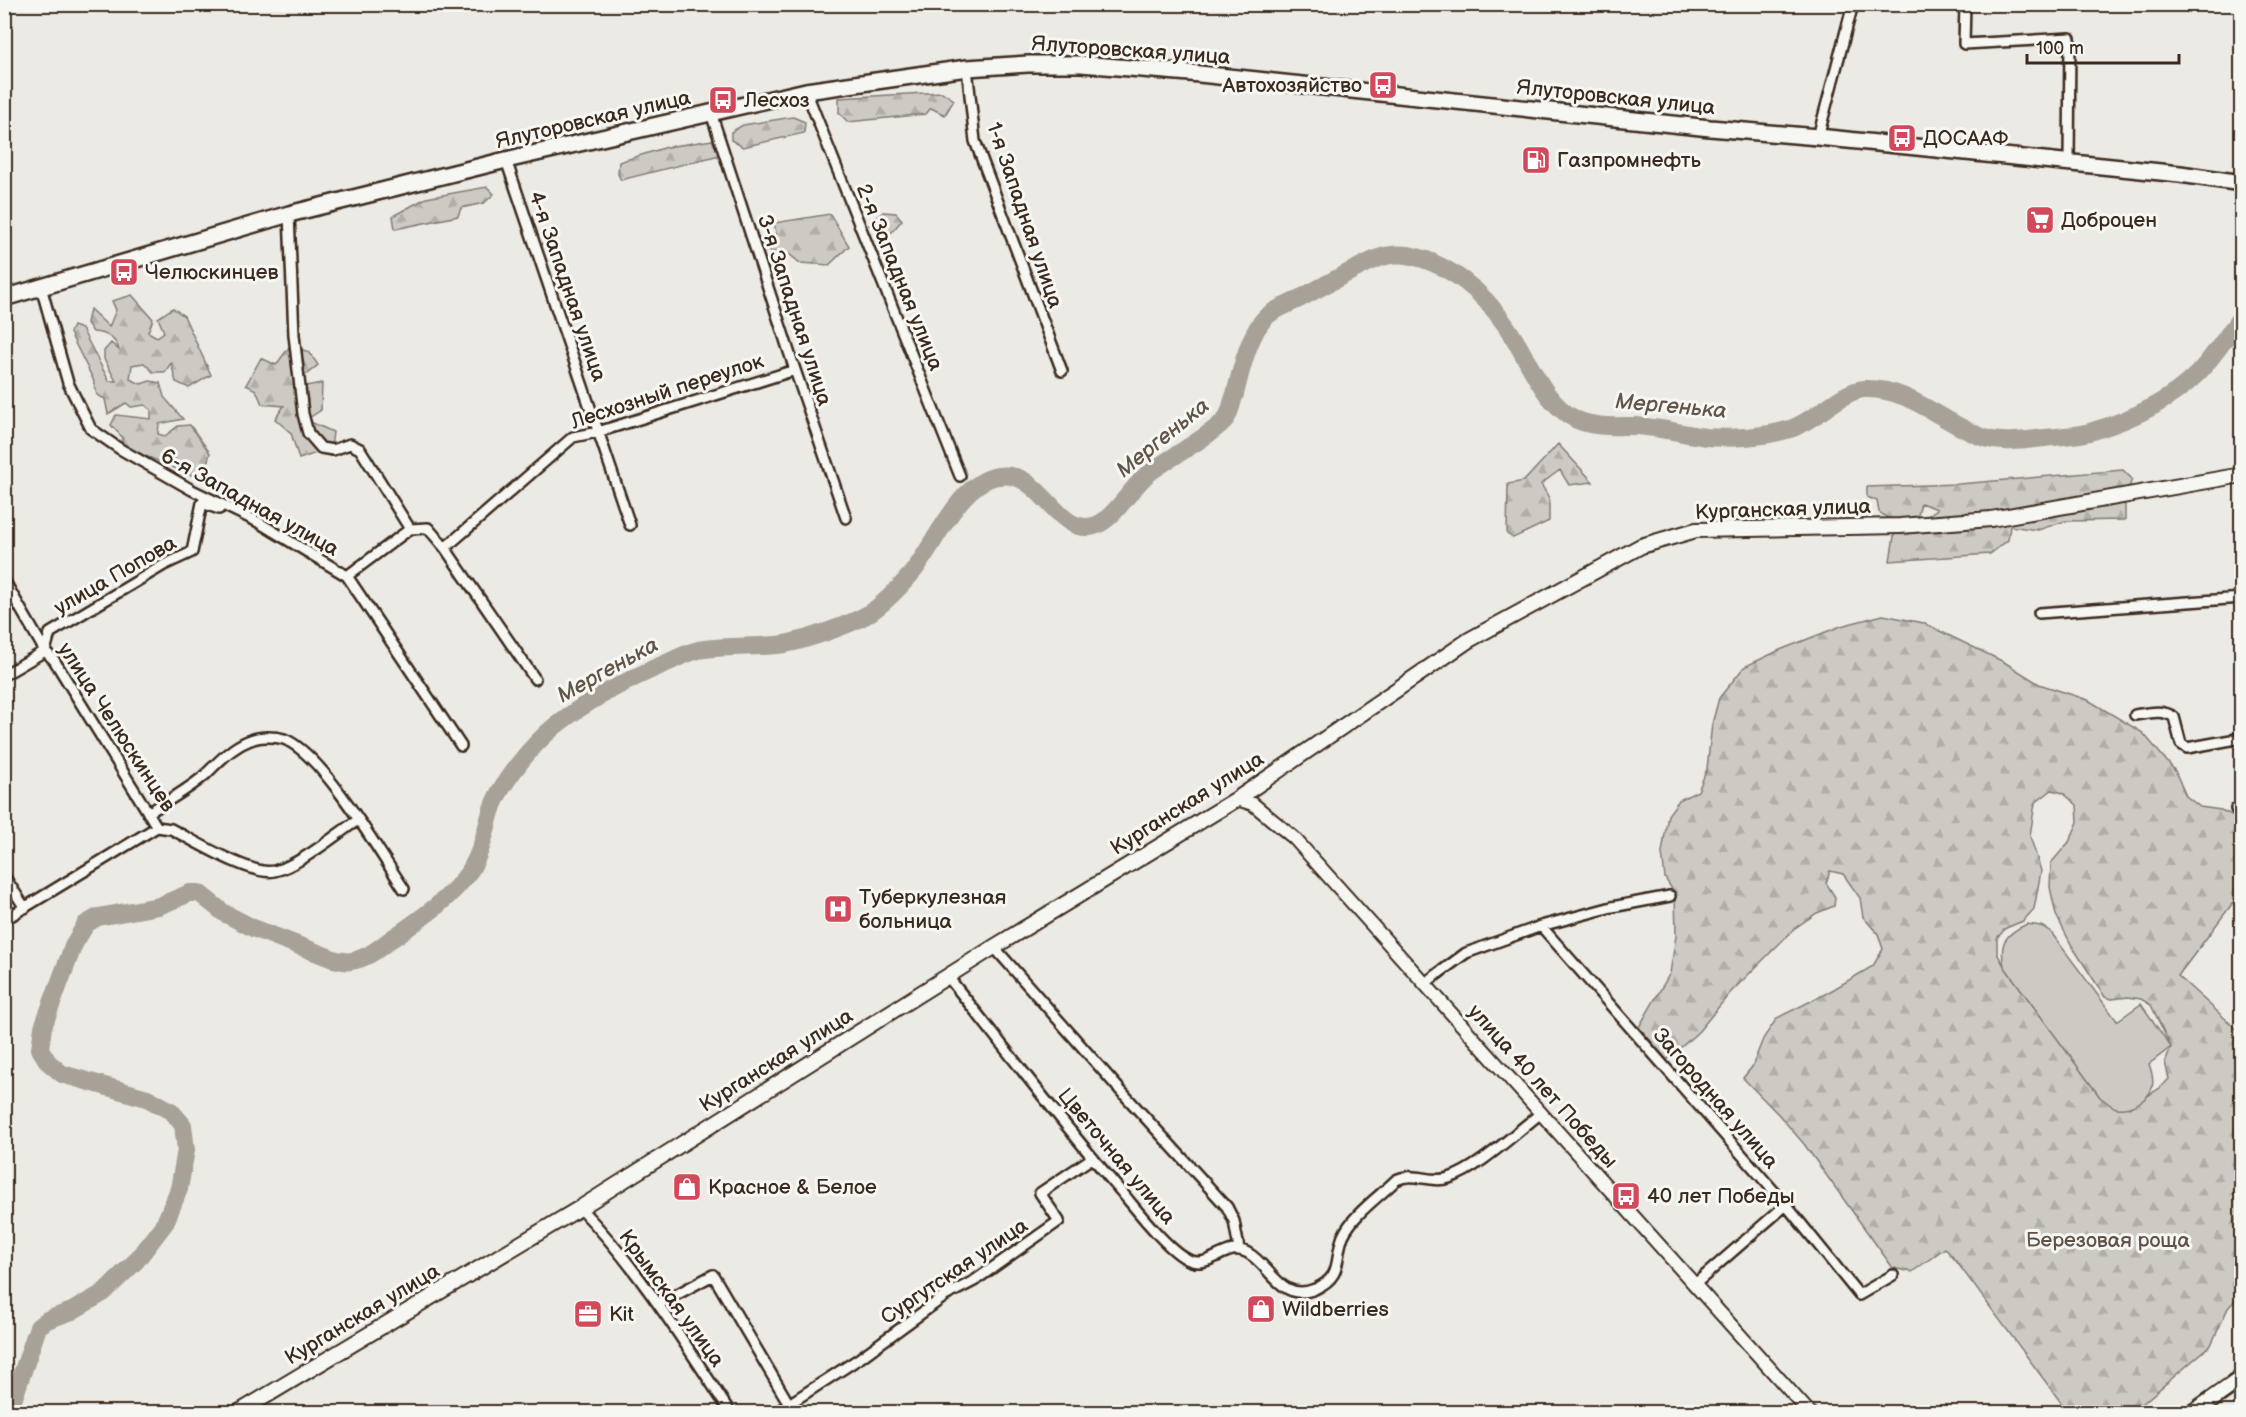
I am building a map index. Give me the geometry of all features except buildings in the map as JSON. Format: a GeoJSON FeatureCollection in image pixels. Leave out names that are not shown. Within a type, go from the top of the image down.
{"type":"FeatureCollection","features":[{"type":"Feature","properties":{"kind":"main road","name":"Ялуторовская улица"},"geometry":{"type":"LineString","coordinates":[[4,298],[290,214],[506,160],[806,91],[967,68],[1028,64],[1111,66],[2234,181]]}},
{"type":"Feature","properties":{"kind":"main road"},"geometry":{"type":"LineString","coordinates":[[2234,181],[2241,174]]}},
{"type":"Feature","properties":{"kind":"main road","name":"Курганская улица"},"geometry":{"type":"LineString","coordinates":[[239,1413],[580,1208],[994,947],[1237,799],[1469,640],[1641,546],[1696,530],[1900,526],[1991,519],[2241,475]]}},
{"type":"Feature","properties":{"kind":"main road"},"geometry":{"type":"LineString","coordinates":[[2193,1413],[2241,1378]]}},
{"type":"Feature","properties":{"kind":"street"},"geometry":{"type":"LineString","coordinates":[[1818,137],[1853,4]]}},
{"type":"Feature","properties":{"kind":"street"},"geometry":{"type":"LineString","coordinates":[[1965,4],[1964,44],[2070,38],[2069,163]]}},
{"type":"Feature","properties":{"kind":"street","name":"1-я Западная улица"},"geometry":{"type":"LineString","coordinates":[[967,68],[975,141],[1062,371]]}},
{"type":"Feature","properties":{"kind":"street","name":"2-я Западная улица"},"geometry":{"type":"LineString","coordinates":[[806,91],[960,476]]}},
{"type":"Feature","properties":{"kind":"street","name":"3-я Западная улица"},"geometry":{"type":"LineString","coordinates":[[711,113],[846,519]]}},
{"type":"Feature","properties":{"kind":"street","name":"4-я Западная улица"},"geometry":{"type":"LineString","coordinates":[[506,160],[630,525]]}},
{"type":"Feature","properties":{"kind":"street"},"geometry":{"type":"LineString","coordinates":[[290,214],[294,335],[303,414],[308,434],[321,448],[333,450],[350,444],[360,449],[410,529]]}},
{"type":"Feature","properties":{"kind":"street","name":"6-я Западная улица"},"geometry":{"type":"LineString","coordinates":[[41,287],[68,383],[91,429],[120,449],[192,490],[258,522],[347,576],[461,746]]}},
{"type":"Feature","properties":{"kind":"street","name":"Лесхозный переулок"},"geometry":{"type":"LineString","coordinates":[[445,548],[573,437],[598,432],[795,370]]}},
{"type":"Feature","properties":{"kind":"street","name":"улица Попова"},"geometry":{"type":"LineString","coordinates":[[4,675],[45,651],[50,633],[164,565],[192,552],[202,503],[258,522]]}},
{"type":"Feature","properties":{"kind":"street"},"geometry":{"type":"LineString","coordinates":[[347,576],[410,529],[428,528],[445,548],[535,679]]}},
{"type":"Feature","properties":{"kind":"street","name":"улица Челюскинцев"},"geometry":{"type":"LineString","coordinates":[[4,580],[45,651],[54,660],[157,827],[171,829],[253,869],[272,872],[291,865],[358,820]]}},
{"type":"Feature","properties":{"kind":"street"},"geometry":{"type":"LineString","coordinates":[[2039,613],[2241,598]]}},
{"type":"Feature","properties":{"kind":"street"},"geometry":{"type":"LineString","coordinates":[[2135,715],[2157,711],[2168,712],[2174,717],[2181,744],[2187,748],[2241,738]]}},
{"type":"Feature","properties":{"kind":"street"},"geometry":{"type":"LineString","coordinates":[[148,813],[186,789],[219,759],[248,740],[267,737],[284,739],[304,752],[330,780],[404,889]]}},
{"type":"Feature","properties":{"kind":"street","name":"улица 40 лет Победы"},"geometry":{"type":"LineString","coordinates":[[1237,799],[1253,804],[1294,838],[1809,1413]]}},
{"type":"Feature","properties":{"kind":"street"},"geometry":{"type":"LineString","coordinates":[[4,920],[157,827]]}},
{"type":"Feature","properties":{"kind":"street"},"geometry":{"type":"LineString","coordinates":[[4,876],[25,908]]}},
{"type":"Feature","properties":{"kind":"street"},"geometry":{"type":"LineString","coordinates":[[1424,984],[1466,953],[1541,926],[1612,907],[1670,896]]}},
{"type":"Feature","properties":{"kind":"street","name":"Загородная улица"},"geometry":{"type":"LineString","coordinates":[[1541,926],[1786,1205],[1859,1295],[1893,1275]]}},
{"type":"Feature","properties":{"kind":"street"},"geometry":{"type":"LineString","coordinates":[[994,947],[1120,1091],[1227,1207],[1234,1221],[1239,1249],[1250,1254],[1275,1280],[1289,1290],[1304,1292],[1317,1288],[1333,1275],[1338,1268],[1340,1247],[1351,1223],[1396,1180],[1404,1176],[1415,1176],[1438,1181],[1470,1170],[1540,1114]]}},
{"type":"Feature","properties":{"kind":"street","name":"Цветочная улица"},"geometry":{"type":"LineString","coordinates":[[948,977],[1092,1158],[1160,1235],[1190,1261],[1206,1262],[1227,1251],[1239,1249]]}},
{"type":"Feature","properties":{"kind":"street","name":"Сургутская улица"},"geometry":{"type":"LineString","coordinates":[[789,1404],[860,1358],[945,1296],[974,1281],[1059,1221],[1040,1193],[1092,1158]]}},
{"type":"Feature","properties":{"kind":"street"},"geometry":{"type":"LineString","coordinates":[[1694,1285],[1786,1205]]}},
{"type":"Feature","properties":{"kind":"street","name":"Крымская улица"},"geometry":{"type":"LineString","coordinates":[[580,1208],[603,1232],[659,1304],[730,1413]]}},
{"type":"Feature","properties":{"kind":"street"},"geometry":{"type":"LineString","coordinates":[[659,1304],[713,1275],[789,1404],[777,1413]]}},
{"type":"Feature","properties":{"kind":"green space"},"geometry":{"type":"Polygon","coordinates":[[[942,92],[954,100],[945,115],[931,108],[926,114],[848,122],[839,113],[839,98],[942,92]]]}},
{"type":"Feature","properties":{"kind":"green space"},"geometry":{"type":"Polygon","coordinates":[[[793,117],[805,122],[804,133],[743,147],[731,140],[731,132],[743,125],[793,117]]]}},
{"type":"Feature","properties":{"kind":"green space"},"geometry":{"type":"Polygon","coordinates":[[[712,140],[720,155],[621,180],[618,174],[619,162],[667,147],[712,140]]]}},
{"type":"Feature","properties":{"kind":"green space"},"geometry":{"type":"Polygon","coordinates":[[[487,187],[494,194],[484,203],[461,208],[458,216],[395,229],[393,216],[426,198],[487,187]]]}},
{"type":"Feature","properties":{"kind":"green space"},"geometry":{"type":"Polygon","coordinates":[[[883,212],[896,213],[902,220],[886,239],[881,230],[869,225],[883,212]]]}},
{"type":"Feature","properties":{"kind":"green space"},"geometry":{"type":"Polygon","coordinates":[[[830,214],[849,246],[829,265],[800,263],[789,254],[761,250],[762,238],[777,237],[774,223],[830,214]]]}},
{"type":"Feature","properties":{"kind":"green space"},"geometry":{"type":"Polygon","coordinates":[[[132,295],[153,319],[148,332],[157,337],[164,332],[158,318],[173,308],[184,316],[211,375],[189,388],[176,382],[171,363],[165,372],[153,372],[144,363],[132,365],[130,379],[141,384],[150,381],[160,383],[164,397],[183,419],[159,424],[158,434],[165,436],[178,426],[190,425],[210,453],[203,480],[122,446],[122,437],[111,425],[116,415],[151,419],[151,410],[145,405],[131,407],[126,403],[108,414],[105,399],[97,395],[93,379],[70,333],[73,326],[82,329],[109,381],[116,381],[104,359],[104,351],[111,343],[119,350],[115,342],[109,336],[93,332],[87,323],[90,309],[109,327],[116,310],[112,301],[132,295]]]}},
{"type":"Feature","properties":{"kind":"green space"},"geometry":{"type":"Polygon","coordinates":[[[290,346],[309,352],[318,365],[302,378],[306,386],[322,383],[321,410],[306,420],[333,432],[331,448],[299,459],[291,433],[275,419],[284,406],[262,404],[256,390],[246,385],[261,358],[276,365],[290,346]]]}},
{"type":"Feature","properties":{"kind":"green space"},"geometry":{"type":"Polygon","coordinates":[[[1558,444],[1593,482],[1569,485],[1560,470],[1541,484],[1549,498],[1549,521],[1513,538],[1507,534],[1508,484],[1524,481],[1558,444]]]}},
{"type":"Feature","properties":{"kind":"green space"},"geometry":{"type":"Polygon","coordinates":[[[2123,470],[2132,479],[2125,499],[2125,520],[2065,521],[2038,530],[2010,526],[2008,540],[1990,554],[1890,561],[1895,530],[1909,530],[1937,509],[1921,503],[1918,515],[1900,526],[1879,512],[1877,501],[1867,497],[1867,487],[1959,484],[2123,470]]]}},
{"type":"Feature","properties":{"kind":"green space","name":"Березовая роща"},"geometry":{"type":"Polygon","coordinates":[[[1883,615],[1923,623],[2004,662],[2039,684],[2088,700],[2143,733],[2175,771],[2186,796],[2200,807],[2221,810],[2234,816],[2241,827],[2241,892],[2178,976],[2241,1033],[2241,1294],[2228,1308],[2211,1345],[2136,1409],[2129,1412],[2068,1412],[1945,1248],[1912,1272],[1893,1268],[1804,1144],[1743,1078],[1752,1067],[1763,1039],[1777,1018],[1827,993],[1873,966],[1883,949],[1878,934],[1863,917],[1860,898],[1843,874],[1830,871],[1826,883],[1835,897],[1834,906],[1817,913],[1795,928],[1730,993],[1699,1031],[1667,1060],[1639,1027],[1670,973],[1676,936],[1675,894],[1665,878],[1662,853],[1668,815],[1679,800],[1698,791],[1707,769],[1712,724],[1719,698],[1744,667],[1841,626],[1883,615]],[[2052,790],[2035,803],[2030,836],[2041,871],[2034,909],[2023,921],[2006,928],[1997,938],[1997,953],[2004,966],[2100,1097],[2129,1108],[2160,1088],[2169,1079],[2165,1062],[2171,1047],[2151,1005],[2141,999],[2105,997],[2072,946],[2056,915],[2050,887],[2051,863],[2069,842],[2078,822],[2077,805],[2063,793],[2052,790]]]}},
{"type":"Feature","properties":{"kind":"green space"},"geometry":{"type":"Polygon","coordinates":[[[2027,924],[2041,926],[2050,931],[2117,1021],[2141,1004],[2171,1047],[2149,1064],[2153,1085],[2150,1093],[2142,1101],[2127,1108],[2116,1108],[2100,1097],[2004,966],[2002,951],[2005,940],[2027,924]]]}},
{"type":"Feature","properties":{"kind":"waterway","name":"Мергенька"},"geometry":{"type":"LineString","coordinates":[[9,1412],[38,1327],[47,1320],[72,1311],[103,1293],[136,1261],[165,1223],[179,1189],[186,1150],[183,1125],[171,1111],[147,1098],[62,1074],[48,1062],[40,1049],[43,1027],[74,944],[86,924],[98,917],[159,906],[190,893],[199,893],[224,913],[253,928],[336,960],[353,961],[367,956],[434,908],[463,880],[478,855],[491,812],[501,789],[536,744],[568,716],[626,682],[692,652],[713,648],[786,644],[837,628],[868,614],[886,600],[912,573],[949,516],[971,490],[984,481],[998,476],[1014,477],[1027,483],[1072,523],[1084,527],[1099,524],[1112,514],[1149,473],[1203,437],[1227,417],[1251,342],[1255,332],[1267,316],[1364,265],[1383,257],[1409,255],[1442,267],[1468,284],[1479,293],[1508,328],[1551,399],[1575,419],[1597,425],[1635,426],[1706,437],[1748,437],[1790,429],[1809,420],[1847,395],[1864,389],[1897,394],[1955,425],[1992,440],[2022,440],[2087,433],[2135,415],[2162,401],[2187,383],[2221,345],[2242,315]]}},
{"type":"Feature","properties":{"kind":"place","name":"Автохозяйство"},"geometry":{"type":"Point","coordinates":[1383,85]}},
{"type":"Feature","properties":{"kind":"place","name":"Лесхоз"},"geometry":{"type":"Point","coordinates":[723,100]}},
{"type":"Feature","properties":{"kind":"place","name":"ДОСААФ"},"geometry":{"type":"Point","coordinates":[1902,138]}},
{"type":"Feature","properties":{"kind":"place","name":"Газпромнефть"},"geometry":{"type":"Point","coordinates":[1536,160]}},
{"type":"Feature","properties":{"kind":"place","name":"Доброцен"},"geometry":{"type":"Point","coordinates":[2040,220]}},
{"type":"Feature","properties":{"kind":"place","name":"Челюскинцев"},"geometry":{"type":"Point","coordinates":[124,272]}},
{"type":"Feature","properties":{"kind":"place","name":"Туберкулезная больница"},"geometry":{"type":"Point","coordinates":[838,909]}},
{"type":"Feature","properties":{"kind":"place","name":"Красное & Белое"},"geometry":{"type":"Point","coordinates":[687,1187]}},
{"type":"Feature","properties":{"kind":"place","name":"40 лет Победы"},"geometry":{"type":"Point","coordinates":[1626,1196]}},
{"type":"Feature","properties":{"kind":"place","name":"Wildberries"},"geometry":{"type":"Point","coordinates":[1261,1309]}},
{"type":"Feature","properties":{"kind":"place","name":"Kit"},"geometry":{"type":"Point","coordinates":[588,1314]}}]}
